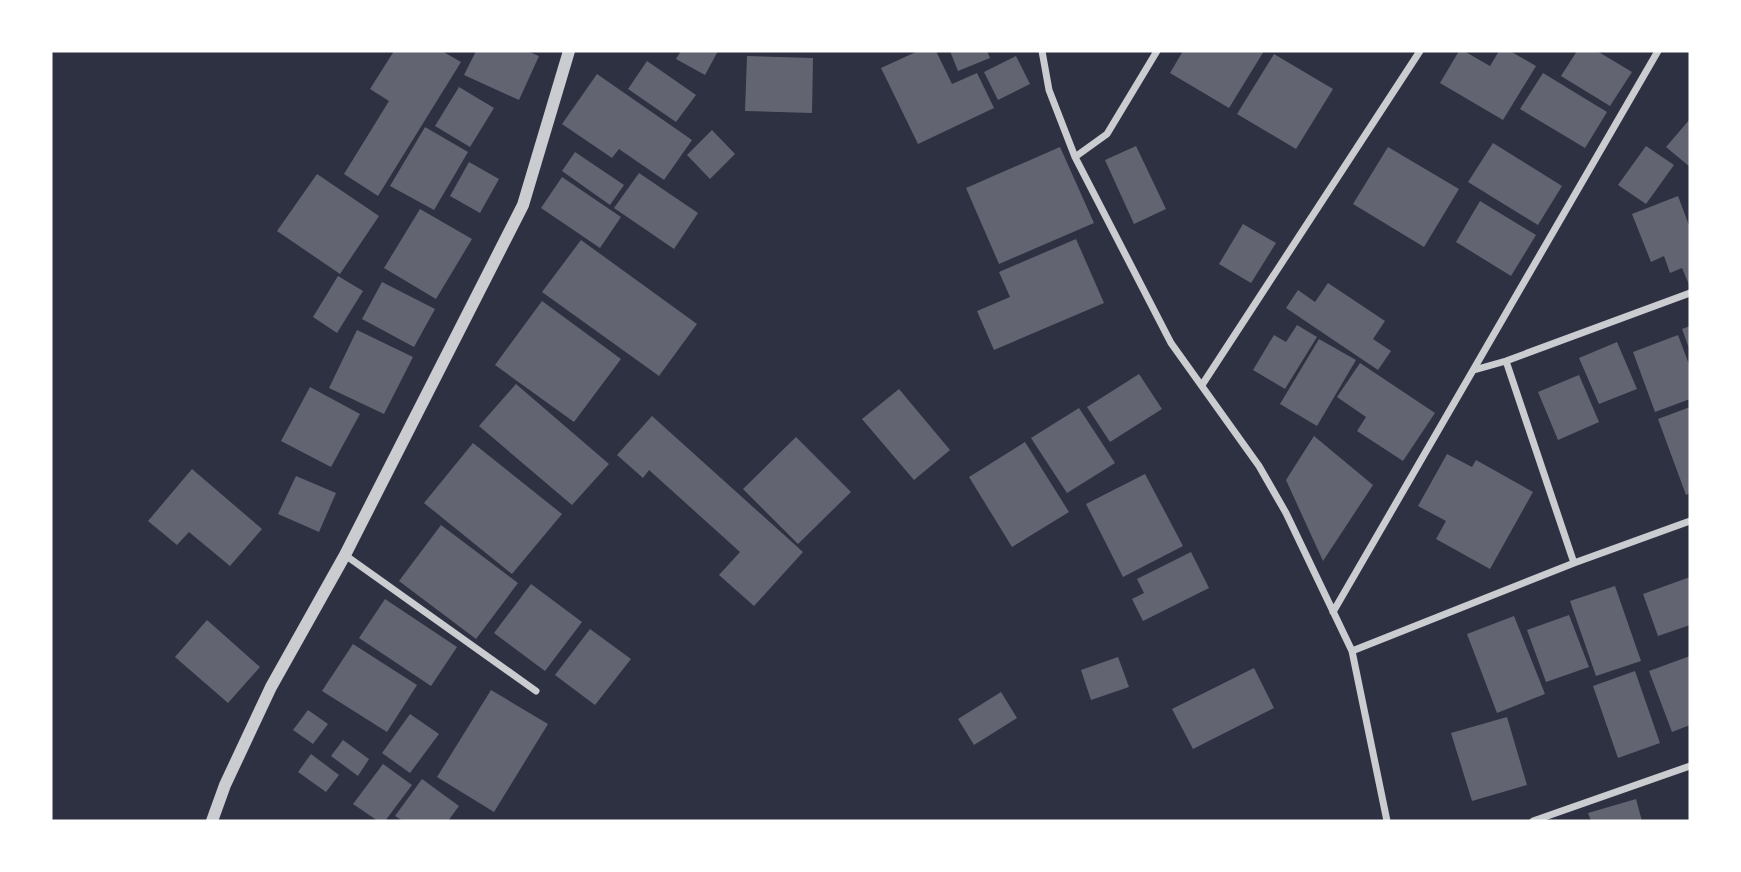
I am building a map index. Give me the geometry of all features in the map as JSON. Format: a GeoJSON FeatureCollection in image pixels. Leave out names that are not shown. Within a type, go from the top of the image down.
{"type":"FeatureCollection","features":[{"type":"Feature","properties":{"kind":"street"},"geometry":{"type":"LineString","coordinates":[[212,821],[225,786],[271,687],[345,555],[523,205],[569,51]]}},
{"type":"Feature","properties":{"kind":"street"},"geometry":{"type":"LineString","coordinates":[[1042,51],[1049,90],[1075,157],[1171,343],[1259,466],[1286,513],[1352,651],[1387,821]]}},
{"type":"Feature","properties":{"kind":"street"},"geometry":{"type":"LineString","coordinates":[[1075,157],[1107,134],[1157,51]]}},
{"type":"Feature","properties":{"kind":"street"},"geometry":{"type":"LineString","coordinates":[[1202,385],[1420,51]]}},
{"type":"Feature","properties":{"kind":"street"},"geometry":{"type":"LineString","coordinates":[[1333,612],[1658,51]]}},
{"type":"Feature","properties":{"kind":"street"},"geometry":{"type":"LineString","coordinates":[[1473,370],[1690,293]]}},
{"type":"Feature","properties":{"kind":"street"},"geometry":{"type":"LineString","coordinates":[[1506,360],[1574,564]]}},
{"type":"Feature","properties":{"kind":"street"},"geometry":{"type":"LineString","coordinates":[[1352,651],[1690,521]]}},
{"type":"Feature","properties":{"kind":"street"},"geometry":{"type":"LineString","coordinates":[[345,555],[536,691]]}},
{"type":"Feature","properties":{"kind":"street"},"geometry":{"type":"LineString","coordinates":[[1533,821],[1690,766]]}},
{"type":"Feature","properties":{"kind":"building"},"geometry":{"type":"Polygon","coordinates":[[[394,51],[442,51],[461,62],[378,196],[344,174],[389,101],[370,89],[394,51]]]}},
{"type":"Feature","properties":{"kind":"building"},"geometry":{"type":"Polygon","coordinates":[[[476,51],[527,51],[539,56],[519,100],[464,75],[476,51]]]}},
{"type":"Feature","properties":{"kind":"building"},"geometry":{"type":"Polygon","coordinates":[[[681,51],[718,51],[705,75],[676,59],[681,51]]]}},
{"type":"Feature","properties":{"kind":"building"},"geometry":{"type":"Polygon","coordinates":[[[918,51],[936,51],[952,84],[977,73],[994,108],[918,144],[881,68],[918,51]]]}},
{"type":"Feature","properties":{"kind":"building"},"geometry":{"type":"Polygon","coordinates":[[[950,51],[987,51],[990,58],[958,71],[950,51]]]}},
{"type":"Feature","properties":{"kind":"building"},"geometry":{"type":"Polygon","coordinates":[[[1183,51],[1264,51],[1229,108],[1170,73],[1183,51]]]}},
{"type":"Feature","properties":{"kind":"building"},"geometry":{"type":"Polygon","coordinates":[[[1459,51],[1464,51],[1490,66],[1499,51],[1510,51],[1536,66],[1503,120],[1440,83],[1459,51]]]}},
{"type":"Feature","properties":{"kind":"building"},"geometry":{"type":"Polygon","coordinates":[[[1577,51],[1597,51],[1632,72],[1610,106],[1561,76],[1577,51]]]}},
{"type":"Feature","properties":{"kind":"building"},"geometry":{"type":"Polygon","coordinates":[[[1274,54],[1333,89],[1296,149],[1237,114],[1274,54]]]}},
{"type":"Feature","properties":{"kind":"building"},"geometry":{"type":"Polygon","coordinates":[[[747,56],[813,58],[812,113],[745,111],[747,56]]]}},
{"type":"Feature","properties":{"kind":"building"},"geometry":{"type":"Polygon","coordinates":[[[1016,56],[1030,84],[998,100],[984,72],[1016,56]]]}},
{"type":"Feature","properties":{"kind":"building"},"geometry":{"type":"Polygon","coordinates":[[[647,61],[696,95],[676,122],[628,89],[647,61]]]}},
{"type":"Feature","properties":{"kind":"building"},"geometry":{"type":"Polygon","coordinates":[[[1543,73],[1607,112],[1585,148],[1520,109],[1543,73]]]}},
{"type":"Feature","properties":{"kind":"building"},"geometry":{"type":"Polygon","coordinates":[[[597,74],[692,140],[664,180],[619,149],[612,158],[562,124],[597,74]]]}},
{"type":"Feature","properties":{"kind":"building"},"geometry":{"type":"Polygon","coordinates":[[[459,87],[494,108],[470,147],[435,126],[459,87]]]}},
{"type":"Feature","properties":{"kind":"building"},"geometry":{"type":"Polygon","coordinates":[[[1690,119],[1690,167],[1666,147],[1690,119]]]}},
{"type":"Feature","properties":{"kind":"building"},"geometry":{"type":"Polygon","coordinates":[[[425,127],[468,152],[434,210],[390,186],[425,127]]]}},
{"type":"Feature","properties":{"kind":"building"},"geometry":{"type":"Polygon","coordinates":[[[712,130],[735,154],[710,179],[687,155],[712,130]]]}},
{"type":"Feature","properties":{"kind":"building"},"geometry":{"type":"Polygon","coordinates":[[[1493,143],[1562,186],[1538,225],[1468,182],[1493,143]]]}},
{"type":"Feature","properties":{"kind":"building"},"geometry":{"type":"Polygon","coordinates":[[[1136,146],[1166,209],[1134,224],[1105,160],[1136,146]]]}},
{"type":"Feature","properties":{"kind":"building"},"geometry":{"type":"Polygon","coordinates":[[[1646,146],[1674,165],[1646,204],[1618,185],[1646,146]]]}},
{"type":"Feature","properties":{"kind":"building"},"geometry":{"type":"Polygon","coordinates":[[[1060,147],[1094,223],[999,264],[966,188],[1060,147]]]}},
{"type":"Feature","properties":{"kind":"building"},"geometry":{"type":"Polygon","coordinates":[[[1388,147],[1459,189],[1424,247],[1353,204],[1388,147]]]}},
{"type":"Feature","properties":{"kind":"building"},"geometry":{"type":"Polygon","coordinates":[[[575,152],[624,185],[610,205],[562,171],[575,152]]]}},
{"type":"Feature","properties":{"kind":"building"},"geometry":{"type":"Polygon","coordinates":[[[469,162],[499,179],[480,213],[450,196],[469,162]]]}},
{"type":"Feature","properties":{"kind":"building"},"geometry":{"type":"Polygon","coordinates":[[[639,173],[698,213],[674,249],[614,208],[639,173]]]}},
{"type":"Feature","properties":{"kind":"building"},"geometry":{"type":"Polygon","coordinates":[[[317,174],[379,216],[340,274],[277,231],[317,174]]]}},
{"type":"Feature","properties":{"kind":"building"},"geometry":{"type":"Polygon","coordinates":[[[562,177],[621,217],[600,248],[541,208],[562,177]]]}},
{"type":"Feature","properties":{"kind":"building"},"geometry":{"type":"Polygon","coordinates":[[[1678,196],[1690,228],[1690,287],[1682,268],[1670,273],[1664,256],[1651,262],[1632,214],[1678,196]]]}},
{"type":"Feature","properties":{"kind":"building"},"geometry":{"type":"Polygon","coordinates":[[[1480,201],[1536,235],[1511,276],[1456,242],[1480,201]]]}},
{"type":"Feature","properties":{"kind":"building"},"geometry":{"type":"Polygon","coordinates":[[[420,209],[472,239],[436,299],[384,268],[420,209]]]}},
{"type":"Feature","properties":{"kind":"building"},"geometry":{"type":"Polygon","coordinates":[[[1243,224],[1276,243],[1251,283],[1219,264],[1243,224]]]}},
{"type":"Feature","properties":{"kind":"building"},"geometry":{"type":"Polygon","coordinates":[[[1076,239],[1104,303],[994,350],[977,311],[1010,297],[999,272],[1076,239]]]}},
{"type":"Feature","properties":{"kind":"building"},"geometry":{"type":"Polygon","coordinates":[[[581,240],[697,324],[659,376],[542,292],[581,240]]]}},
{"type":"Feature","properties":{"kind":"building"},"geometry":{"type":"Polygon","coordinates":[[[338,276],[363,291],[337,333],[313,317],[338,276]]]}},
{"type":"Feature","properties":{"kind":"building"},"geometry":{"type":"Polygon","coordinates":[[[382,282],[435,309],[414,347],[362,319],[382,282]]]}},
{"type":"Feature","properties":{"kind":"building"},"geometry":{"type":"Polygon","coordinates":[[[1328,283],[1385,321],[1373,339],[1391,351],[1378,370],[1286,308],[1298,290],[1315,302],[1328,283]]]}},
{"type":"Feature","properties":{"kind":"building"},"geometry":{"type":"Polygon","coordinates":[[[542,301],[621,359],[574,422],[495,365],[542,301]]]}},
{"type":"Feature","properties":{"kind":"building"},"geometry":{"type":"Polygon","coordinates":[[[1297,325],[1317,337],[1285,389],[1253,370],[1274,335],[1286,342],[1297,325]]]}},
{"type":"Feature","properties":{"kind":"building"},"geometry":{"type":"Polygon","coordinates":[[[1690,326],[1690,351],[1682,329],[1690,326]]]}},
{"type":"Feature","properties":{"kind":"building"},"geometry":{"type":"Polygon","coordinates":[[[357,330],[413,357],[384,414],[329,388],[357,330]]]}},
{"type":"Feature","properties":{"kind":"building"},"geometry":{"type":"Polygon","coordinates":[[[1678,335],[1690,367],[1690,399],[1655,412],[1633,352],[1678,335]]]}},
{"type":"Feature","properties":{"kind":"building"},"geometry":{"type":"Polygon","coordinates":[[[1319,339],[1356,360],[1317,426],[1280,404],[1319,339]]]}},
{"type":"Feature","properties":{"kind":"building"},"geometry":{"type":"Polygon","coordinates":[[[1617,342],[1637,389],[1599,404],[1579,358],[1617,342]]]}},
{"type":"Feature","properties":{"kind":"building"},"geometry":{"type":"Polygon","coordinates":[[[1360,363],[1435,413],[1403,461],[1357,431],[1366,417],[1337,397],[1360,363]]]}},
{"type":"Feature","properties":{"kind":"building"},"geometry":{"type":"Polygon","coordinates":[[[1139,374],[1162,409],[1110,442],[1087,407],[1139,374]]]}},
{"type":"Feature","properties":{"kind":"building"},"geometry":{"type":"Polygon","coordinates":[[[1579,375],[1599,422],[1558,440],[1538,392],[1579,375]]]}},
{"type":"Feature","properties":{"kind":"building"},"geometry":{"type":"Polygon","coordinates":[[[516,384],[609,464],[572,505],[479,426],[516,384]]]}},
{"type":"Feature","properties":{"kind":"building"},"geometry":{"type":"Polygon","coordinates":[[[310,387],[360,414],[331,467],[281,441],[310,387]]]}},
{"type":"Feature","properties":{"kind":"building"},"geometry":{"type":"Polygon","coordinates":[[[899,389],[950,450],[914,480],[862,419],[899,389]]]}},
{"type":"Feature","properties":{"kind":"building"},"geometry":{"type":"Polygon","coordinates":[[[1690,407],[1690,493],[1686,495],[1658,419],[1690,407]]]}},
{"type":"Feature","properties":{"kind":"building"},"geometry":{"type":"Polygon","coordinates":[[[1079,408],[1115,463],[1067,493],[1031,438],[1079,408]]]}},
{"type":"Feature","properties":{"kind":"building"},"geometry":{"type":"Polygon","coordinates":[[[652,416],[803,552],[754,606],[719,575],[740,552],[649,470],[643,478],[617,455],[652,416]]]}},
{"type":"Feature","properties":{"kind":"building"},"geometry":{"type":"Polygon","coordinates":[[[1314,436],[1373,485],[1323,561],[1286,480],[1314,436]]]}},
{"type":"Feature","properties":{"kind":"building"},"geometry":{"type":"Polygon","coordinates":[[[796,437],[851,492],[798,544],[743,489],[796,437]]]}},
{"type":"Feature","properties":{"kind":"building"},"geometry":{"type":"Polygon","coordinates":[[[1025,442],[1069,512],[1012,547],[969,477],[1025,442]]]}},
{"type":"Feature","properties":{"kind":"building"},"geometry":{"type":"Polygon","coordinates":[[[473,443],[562,514],[512,574],[424,503],[473,443]]]}},
{"type":"Feature","properties":{"kind":"building"},"geometry":{"type":"Polygon","coordinates":[[[1447,454],[1472,467],[1476,460],[1533,492],[1490,569],[1436,539],[1446,521],[1418,506],[1447,454]]]}},
{"type":"Feature","properties":{"kind":"building"},"geometry":{"type":"Polygon","coordinates":[[[192,469],[262,529],[230,566],[189,532],[177,545],[148,521],[192,469]]]}},
{"type":"Feature","properties":{"kind":"building"},"geometry":{"type":"Polygon","coordinates":[[[1145,474],[1183,546],[1123,577],[1086,504],[1145,474]]]}},
{"type":"Feature","properties":{"kind":"building"},"geometry":{"type":"Polygon","coordinates":[[[296,476],[336,493],[319,532],[278,514],[296,476]]]}},
{"type":"Feature","properties":{"kind":"building"},"geometry":{"type":"Polygon","coordinates":[[[441,525],[518,583],[476,639],[399,581],[441,525]]]}},
{"type":"Feature","properties":{"kind":"building"},"geometry":{"type":"Polygon","coordinates":[[[1191,552],[1209,588],[1143,621],[1132,599],[1144,593],[1137,579],[1191,552]]]}},
{"type":"Feature","properties":{"kind":"building"},"geometry":{"type":"Polygon","coordinates":[[[1690,577],[1690,625],[1658,636],[1643,594],[1690,577]]]}},
{"type":"Feature","properties":{"kind":"building"},"geometry":{"type":"Polygon","coordinates":[[[531,584],[582,622],[545,671],[494,633],[531,584]]]}},
{"type":"Feature","properties":{"kind":"building"},"geometry":{"type":"Polygon","coordinates":[[[1615,586],[1641,661],[1596,676],[1570,601],[1615,586]]]}},
{"type":"Feature","properties":{"kind":"building"},"geometry":{"type":"Polygon","coordinates":[[[385,599],[457,647],[431,686],[359,638],[385,599]]]}},
{"type":"Feature","properties":{"kind":"building"},"geometry":{"type":"Polygon","coordinates":[[[1569,615],[1589,667],[1546,682],[1527,630],[1569,615]]]}},
{"type":"Feature","properties":{"kind":"building"},"geometry":{"type":"Polygon","coordinates":[[[1514,616],[1545,694],[1497,713],[1467,634],[1514,616]]]}},
{"type":"Feature","properties":{"kind":"building"},"geometry":{"type":"Polygon","coordinates":[[[207,620],[260,667],[228,703],[175,657],[207,620]]]}},
{"type":"Feature","properties":{"kind":"building"},"geometry":{"type":"Polygon","coordinates":[[[590,629],[631,659],[595,705],[555,675],[590,629]]]}},
{"type":"Feature","properties":{"kind":"building"},"geometry":{"type":"Polygon","coordinates":[[[353,644],[417,685],[387,732],[322,691],[353,644]]]}},
{"type":"Feature","properties":{"kind":"building"},"geometry":{"type":"Polygon","coordinates":[[[1690,656],[1690,725],[1672,732],[1649,671],[1690,656]]]}},
{"type":"Feature","properties":{"kind":"building"},"geometry":{"type":"Polygon","coordinates":[[[1118,657],[1129,687],[1091,700],[1081,670],[1118,657]]]}},
{"type":"Feature","properties":{"kind":"building"},"geometry":{"type":"Polygon","coordinates":[[[1254,668],[1274,708],[1193,749],[1172,709],[1254,668]]]}},
{"type":"Feature","properties":{"kind":"building"},"geometry":{"type":"Polygon","coordinates":[[[1635,671],[1660,743],[1618,758],[1593,686],[1635,671]]]}},
{"type":"Feature","properties":{"kind":"building"},"geometry":{"type":"Polygon","coordinates":[[[491,690],[548,724],[494,812],[437,777],[491,690]]]}},
{"type":"Feature","properties":{"kind":"building"},"geometry":{"type":"Polygon","coordinates":[[[1001,692],[1017,718],[974,745],[958,719],[1001,692]]]}},
{"type":"Feature","properties":{"kind":"building"},"geometry":{"type":"Polygon","coordinates":[[[308,710],[328,724],[313,744],[293,730],[308,710]]]}},
{"type":"Feature","properties":{"kind":"building"},"geometry":{"type":"Polygon","coordinates":[[[410,714],[439,734],[410,773],[382,753],[410,714]]]}},
{"type":"Feature","properties":{"kind":"building"},"geometry":{"type":"Polygon","coordinates":[[[1507,717],[1527,785],[1472,801],[1451,733],[1507,717]]]}},
{"type":"Feature","properties":{"kind":"building"},"geometry":{"type":"Polygon","coordinates":[[[343,740],[369,759],[358,776],[331,756],[343,740]]]}},
{"type":"Feature","properties":{"kind":"building"},"geometry":{"type":"Polygon","coordinates":[[[311,754],[339,775],[326,792],[298,772],[311,754]]]}},
{"type":"Feature","properties":{"kind":"building"},"geometry":{"type":"Polygon","coordinates":[[[383,764],[412,785],[385,821],[378,821],[353,804],[383,764]]]}},
{"type":"Feature","properties":{"kind":"building"},"geometry":{"type":"Polygon","coordinates":[[[422,779],[459,806],[448,821],[403,821],[395,816],[422,779]]]}},
{"type":"Feature","properties":{"kind":"building"},"geometry":{"type":"Polygon","coordinates":[[[1636,799],[1642,821],[1591,821],[1588,813],[1636,799]]]}}]}
